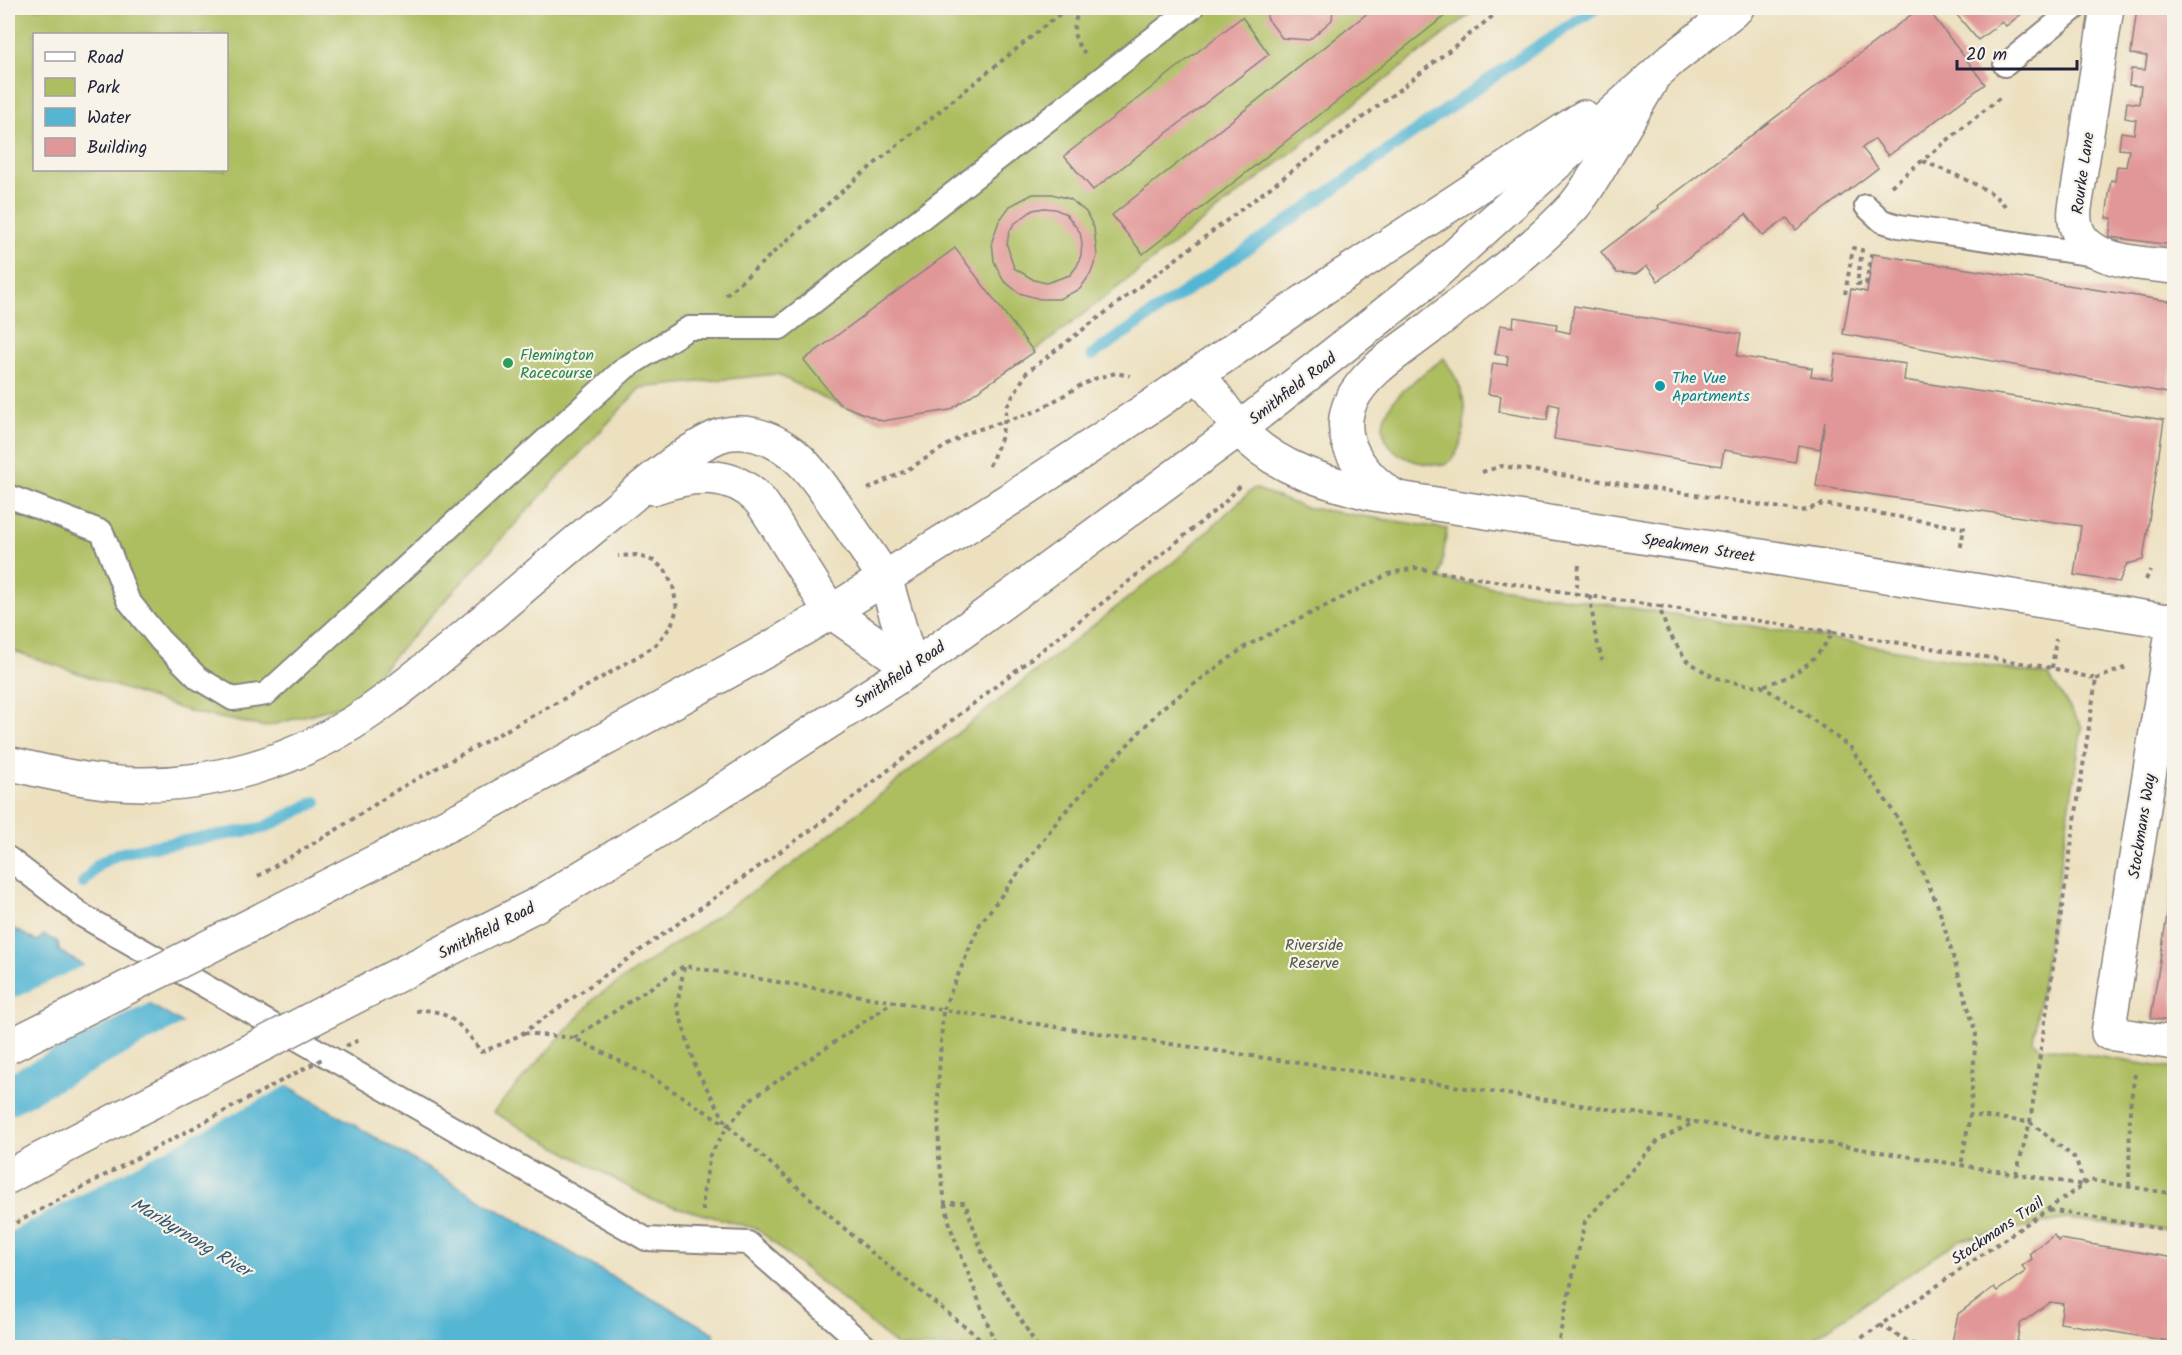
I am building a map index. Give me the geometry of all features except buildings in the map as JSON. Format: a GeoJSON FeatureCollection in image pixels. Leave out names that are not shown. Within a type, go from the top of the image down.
{"type":"FeatureCollection","features":[{"type":"Feature","properties":{"kind":"main road","name":"Smithfield Road"},"geometry":{"type":"LineString","coordinates":[[8,1177],[538,904],[711,798],[912,668],[1055,566],[1239,429],[1429,279],[1664,66],[1737,8]]}},
{"type":"Feature","properties":{"kind":"main road","name":"Rourke Lane"},"geometry":{"type":"LineString","coordinates":[[2107,8],[2074,218],[2079,234],[2089,248],[2103,255],[2175,267]]}},
{"type":"Feature","properties":{"kind":"main road","name":"Smithfield Road"},"geometry":{"type":"LineString","coordinates":[[8,1047],[469,814],[769,649],[981,517],[1199,374],[1328,285],[1664,66]]}},
{"type":"Feature","properties":{"kind":"main road"},"geometry":{"type":"LineString","coordinates":[[1399,498],[1373,481],[1351,449],[1346,437],[1345,422],[1355,395],[1386,362],[1532,246],[1573,206],[1589,185],[1664,66]]}},
{"type":"Feature","properties":{"kind":"main road","name":"Speakmen Street"},"geometry":{"type":"LineString","coordinates":[[1199,374],[1239,429],[1275,460],[1345,488],[1584,529],[2174,621]]}},
{"type":"Feature","properties":{"kind":"main road"},"geometry":{"type":"LineString","coordinates":[[8,763],[76,779],[115,784],[153,785],[226,774],[290,754],[337,732],[384,701],[606,517],[697,448],[719,436],[739,433],[756,435],[775,442],[794,453],[816,477],[885,578],[912,668]]}},
{"type":"Feature","properties":{"kind":"main road"},"geometry":{"type":"LineString","coordinates":[[606,517],[643,493],[664,484],[700,476],[730,480],[749,491],[761,503],[831,612],[912,668]]}},
{"type":"Feature","properties":{"kind":"main road","name":"Stockmans Way"},"geometry":{"type":"LineString","coordinates":[[2141,1038],[2108,1033],[2174,621]]}},
{"type":"Feature","properties":{"kind":"main road"},"geometry":{"type":"LineString","coordinates":[[2141,1038],[2175,1044]]}},
{"type":"Feature","properties":{"kind":"lane"},"geometry":{"type":"LineString","coordinates":[[8,496],[102,532],[128,600],[160,640],[198,678],[233,699],[266,694],[626,368],[689,328],[780,328],[1192,8]]}},
{"type":"Feature","properties":{"kind":"lane"},"geometry":{"type":"LineString","coordinates":[[2005,65],[2075,8]]}},
{"type":"Feature","properties":{"kind":"lane"},"geometry":{"type":"LineString","coordinates":[[1866,206],[1882,221],[1890,224],[2113,258]]}},
{"type":"Feature","properties":{"kind":"lane"},"geometry":{"type":"LineString","coordinates":[[8,858],[83,916],[646,1239],[748,1244],[867,1347]]}},
{"type":"Feature","properties":{"kind":"path"},"geometry":{"type":"LineString","coordinates":[[689,328],[857,178],[1067,8]]}},
{"type":"Feature","properties":{"kind":"path"},"geometry":{"type":"LineString","coordinates":[[1080,8],[1074,22],[1076,43],[1091,59],[1113,69]]}},
{"type":"Feature","properties":{"kind":"path"},"geometry":{"type":"LineString","coordinates":[[981,517],[986,477],[1001,439],[1007,406],[1027,372],[1404,86],[1503,8]]}},
{"type":"Feature","properties":{"kind":"path"},"geometry":{"type":"LineString","coordinates":[[2005,65],[1995,89],[2002,96],[1923,161],[1990,192],[2002,200],[2010,214],[2019,244]]}},
{"type":"Feature","properties":{"kind":"path"},"geometry":{"type":"LineString","coordinates":[[836,507],[907,470],[967,433],[1003,422]]}},
{"type":"Feature","properties":{"kind":"path"},"geometry":{"type":"LineString","coordinates":[[410,1012],[429,1009],[456,1022],[469,1034],[481,1052],[523,1033],[822,822],[1111,596],[1244,483],[1275,460]]}},
{"type":"Feature","properties":{"kind":"path"},"geometry":{"type":"LineString","coordinates":[[1474,474],[1502,466],[1802,511],[1823,504],[1964,528],[1959,556]]}},
{"type":"Feature","properties":{"kind":"path"},"geometry":{"type":"LineString","coordinates":[[1576,594],[1584,529]]}},
{"type":"Feature","properties":{"kind":"path"},"geometry":{"type":"LineString","coordinates":[[994,1347],[951,1229],[939,1157],[938,1090],[943,1010],[980,924],[1061,816],[1162,708],[1246,646],[1391,573],[1414,568],[1833,632],[2052,668],[2096,679],[2030,1122],[2016,1174]]}},
{"type":"Feature","properties":{"kind":"path"},"geometry":{"type":"LineString","coordinates":[[2142,584],[2148,579],[2150,570]]}},
{"type":"Feature","properties":{"kind":"path"},"geometry":{"type":"LineString","coordinates":[[1590,596],[1595,633],[1602,660]]}},
{"type":"Feature","properties":{"kind":"path"},"geometry":{"type":"LineString","coordinates":[[1659,606],[1673,641],[1692,665],[1727,682],[1761,686],[1787,678],[1806,666],[1823,649],[1833,632]]}},
{"type":"Feature","properties":{"kind":"path"},"geometry":{"type":"LineString","coordinates":[[248,882],[336,830],[400,788],[589,685],[654,646]]}},
{"type":"Feature","properties":{"kind":"path"},"geometry":{"type":"LineString","coordinates":[[1761,686],[1797,708],[1851,748],[1898,819],[1938,906],[1976,1034],[1970,1115],[1961,1166]]}},
{"type":"Feature","properties":{"kind":"path"},"geometry":{"type":"LineString","coordinates":[[574,1038],[684,966],[943,1010],[1695,1122],[2084,1185],[2090,1180],[2175,1194]]}},
{"type":"Feature","properties":{"kind":"path"},"geometry":{"type":"LineString","coordinates":[[684,966],[677,1006],[696,1069],[728,1125]]}},
{"type":"Feature","properties":{"kind":"path"},"geometry":{"type":"LineString","coordinates":[[703,1242],[703,1194],[710,1155],[728,1125],[751,1099],[893,1002]]}},
{"type":"Feature","properties":{"kind":"path"},"geometry":{"type":"LineString","coordinates":[[523,1033],[574,1038],[651,1077],[728,1125],[877,1257],[994,1347]]}},
{"type":"Feature","properties":{"kind":"path"},"geometry":{"type":"LineString","coordinates":[[338,1051],[368,1035]]}},
{"type":"Feature","properties":{"kind":"path"},"geometry":{"type":"LineString","coordinates":[[2128,1187],[2130,1106],[2141,1038]]}},
{"type":"Feature","properties":{"kind":"path"},"geometry":{"type":"LineString","coordinates":[[8,1227],[328,1056]]}},
{"type":"Feature","properties":{"kind":"path"},"geometry":{"type":"LineString","coordinates":[[1970,1115],[2030,1122],[2076,1159],[2084,1185]]}},
{"type":"Feature","properties":{"kind":"path"},"geometry":{"type":"LineString","coordinates":[[1557,1347],[1585,1221],[1659,1140],[1695,1122]]}},
{"type":"Feature","properties":{"kind":"path","name":"Stockmans Trail"},"geometry":{"type":"LineString","coordinates":[[1847,1347],[2084,1185]]}},
{"type":"Feature","properties":{"kind":"path"},"geometry":{"type":"LineString","coordinates":[[945,1203],[965,1203],[985,1260],[1038,1347]]}},
{"type":"Feature","properties":{"kind":"path"},"geometry":{"type":"LineString","coordinates":[[2049,1210],[2175,1231]]}},
{"type":"Feature","properties":{"kind":"path"},"geometry":{"type":"LineString","coordinates":[[1880,1325],[1920,1347]]}},
{"type":"Feature","properties":{"kind":"green space","name":"Flemington Racecourse"},"geometry":{"type":"Polygon","coordinates":[[[8,8],[1478,8],[1034,352],[882,421],[825,399],[777,374],[640,388],[351,703],[265,727],[191,712],[8,649],[8,8]]]}},
{"type":"Feature","properties":{"kind":"green space"},"geometry":{"type":"Polygon","coordinates":[[[1444,358],[1463,396],[1465,418],[1462,440],[1452,459],[1445,465],[1417,462],[1393,449],[1384,436],[1383,423],[1388,410],[1408,386],[1444,358]]]}},
{"type":"Feature","properties":{"kind":"green space","name":"Riverside Reserve"},"geometry":{"type":"Polygon","coordinates":[[[1254,488],[1303,507],[1447,529],[1440,579],[1791,632],[2049,676],[2082,727],[2033,1041],[2041,1047],[2174,1069],[2174,1231],[2066,1219],[1959,1240],[1800,1347],[898,1347],[757,1229],[654,1201],[493,1112],[595,998],[789,867],[1177,559],[1254,488]]]}},
{"type":"Feature","properties":{"kind":"water","name":"Maribyrnong River"},"geometry":{"type":"Polygon","coordinates":[[[8,926],[37,941],[44,935],[58,942],[59,951],[602,1271],[714,1333],[713,1347],[8,1347],[8,926]]]}},
{"type":"Feature","properties":{"kind":"pier"},"geometry":{"type":"Polygon","coordinates":[[[87,964],[152,1002],[8,1073],[8,1001],[87,964]]]}},
{"type":"Feature","properties":{"kind":"pier"},"geometry":{"type":"Polygon","coordinates":[[[186,1022],[290,1084],[8,1233],[8,1117],[186,1022]]]}},
{"type":"Feature","properties":{"kind":"waterway"},"geometry":{"type":"LineString","coordinates":[[1092,355],[1294,217],[1517,60],[1596,8]]}},
{"type":"Feature","properties":{"kind":"waterway"},"geometry":{"type":"LineString","coordinates":[[83,883],[99,864],[118,854],[263,828],[316,802]]}},
{"type":"Feature","properties":{"kind":"place","name":"Flemington Racecourse"},"geometry":{"type":"Point","coordinates":[508,363]}},
{"type":"Feature","properties":{"kind":"place","name":"The Vue Apartments"},"geometry":{"type":"Point","coordinates":[1660,386]}}]}
